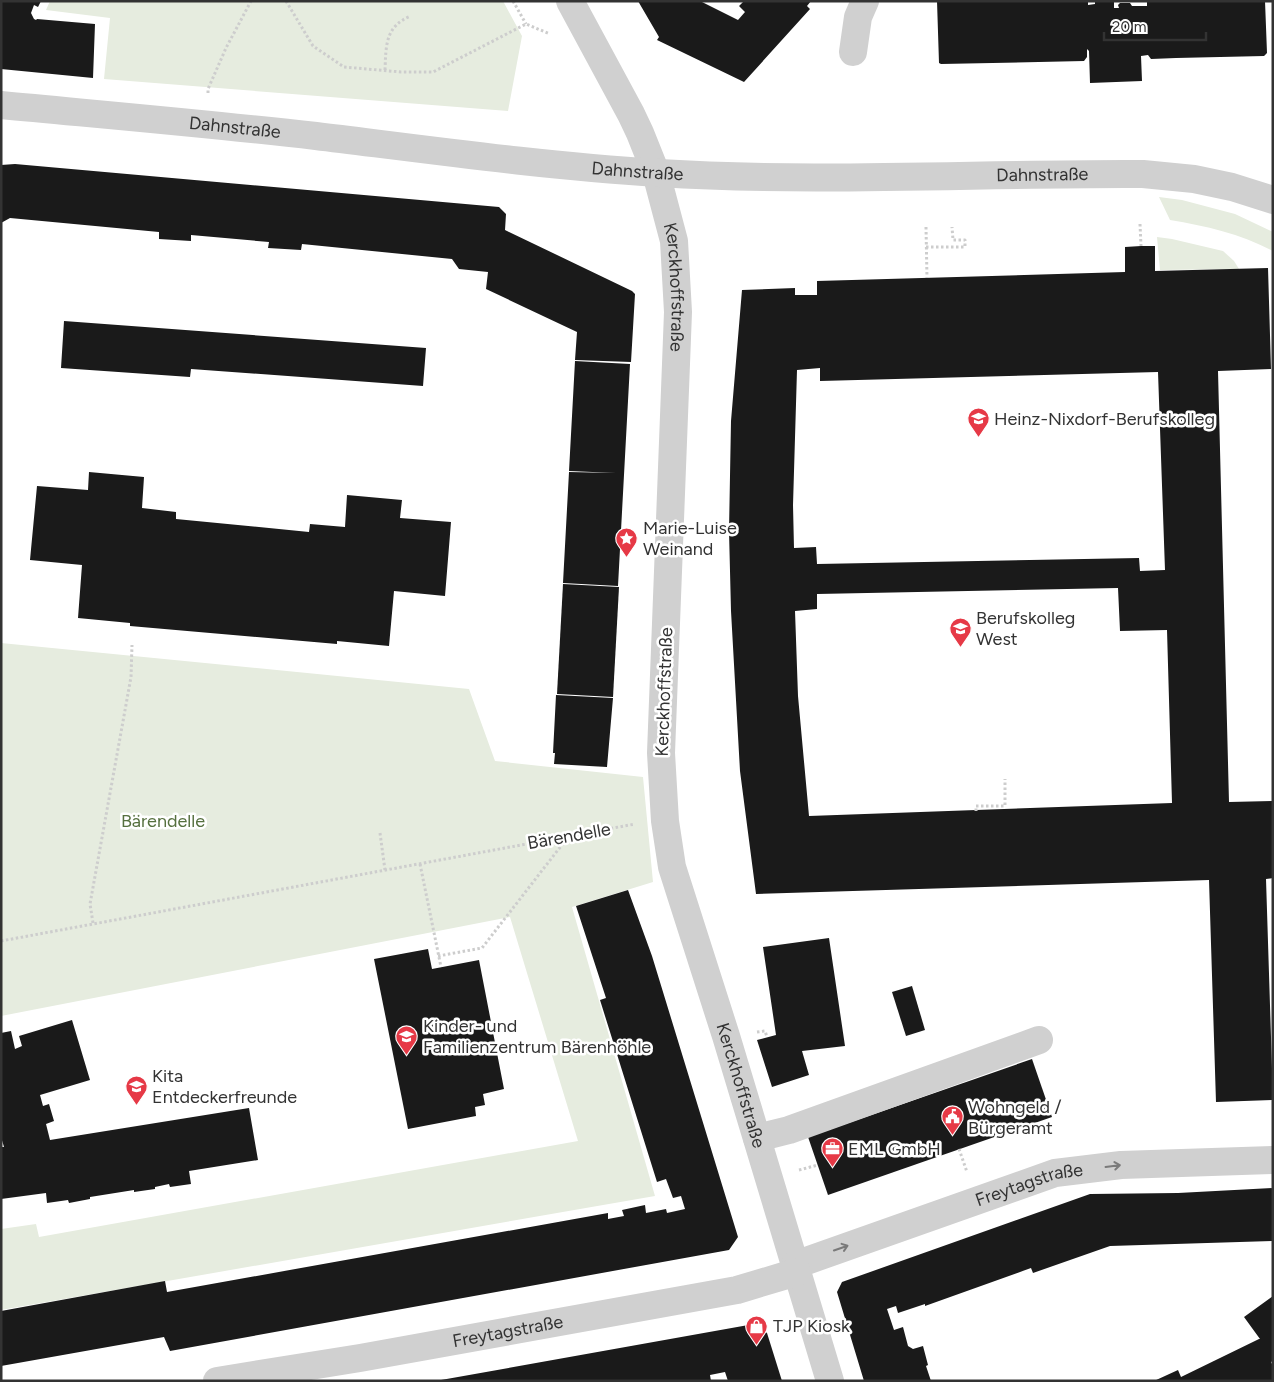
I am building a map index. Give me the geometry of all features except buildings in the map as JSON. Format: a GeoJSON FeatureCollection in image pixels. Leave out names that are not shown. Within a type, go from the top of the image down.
{"type":"FeatureCollection","features":[{"type":"Feature","properties":{"kind":"street","name":"Kerckhoffstraße"},"geometry":{"type":"LineString","coordinates":[[570,1],[631,114],[656,173],[674,240],[678,312],[661,753],[666,821],[672,867],[830,1381]]}},
{"type":"Feature","properties":{"kind":"street"},"geometry":{"type":"LineString","coordinates":[[853,52],[858,18],[865,1]]}},
{"type":"Feature","properties":{"kind":"street","name":"Dahnstraße"},"geometry":{"type":"LineString","coordinates":[[1,106],[208,124],[557,164],[656,173],[807,178],[1143,174],[1194,179],[1232,187],[1273,200]]}},
{"type":"Feature","properties":{"kind":"street"},"geometry":{"type":"LineString","coordinates":[[756,1138],[789,1130],[1038,1040]]}},
{"type":"Feature","properties":{"kind":"street","name":"Freytagstraße"},"geometry":{"type":"LineString","coordinates":[[217,1381],[360,1358],[737,1290],[1056,1173],[1121,1166],[1273,1160]]}},
{"type":"Feature","properties":{"kind":"path"},"geometry":{"type":"LineString","coordinates":[[208,124],[208,89],[226,48],[251,1]]}},
{"type":"Feature","properties":{"kind":"path"},"geometry":{"type":"LineString","coordinates":[[286,1],[313,46],[344,67],[433,72],[526,24]]}},
{"type":"Feature","properties":{"kind":"path"},"geometry":{"type":"LineString","coordinates":[[513,1],[526,24],[553,35]]}},
{"type":"Feature","properties":{"kind":"path"},"geometry":{"type":"LineString","coordinates":[[384,70],[386,43],[393,28],[405,18],[411,16]]}},
{"type":"Feature","properties":{"kind":"path"},"geometry":{"type":"LineString","coordinates":[[1140,224],[1141,246]]}},
{"type":"Feature","properties":{"kind":"path"},"geometry":{"type":"LineString","coordinates":[[926,227],[927,278]]}},
{"type":"Feature","properties":{"kind":"path"},"geometry":{"type":"LineString","coordinates":[[926,247],[965,247],[965,240],[953,240],[952,227]]}},
{"type":"Feature","properties":{"kind":"path"},"geometry":{"type":"LineString","coordinates":[[93,924],[90,904],[130,677],[132,645]]}},
{"type":"Feature","properties":{"kind":"path"},"geometry":{"type":"LineString","coordinates":[[976,811],[976,806],[1005,806],[1005,779]]}},
{"type":"Feature","properties":{"kind":"path","name":"Bärendelle"},"geometry":{"type":"LineString","coordinates":[[1,941],[634,824],[666,821]]}},
{"type":"Feature","properties":{"kind":"path"},"geometry":{"type":"LineString","coordinates":[[380,833],[384,870]]}},
{"type":"Feature","properties":{"kind":"path"},"geometry":{"type":"LineString","coordinates":[[438,956],[482,948],[568,837]]}},
{"type":"Feature","properties":{"kind":"path"},"geometry":{"type":"LineString","coordinates":[[420,864],[440,968]]}},
{"type":"Feature","properties":{"kind":"green space"},"geometry":{"type":"Polygon","coordinates":[[[50,1],[503,1],[522,36],[508,111],[104,79],[110,18],[46,10],[50,1]]]}},
{"type":"Feature","properties":{"kind":"green space"},"geometry":{"type":"Polygon","coordinates":[[[1159,197],[1182,200],[1235,214],[1273,232],[1273,251],[1223,231],[1170,220],[1159,197]]]}},
{"type":"Feature","properties":{"kind":"green space"},"geometry":{"type":"Polygon","coordinates":[[[1157,237],[1223,251],[1234,261],[1239,269],[1160,270],[1157,237]]]}},
{"type":"Feature","properties":{"kind":"green space","name":"Bärendelle"},"geometry":{"type":"Polygon","coordinates":[[[1,643],[469,689],[495,761],[643,777],[653,882],[572,907],[655,1196],[1,1310],[1,1229],[36,1224],[39,1237],[578,1141],[510,917],[1,1016],[1,643]]]}},
{"type":"Feature","properties":{"kind":"place","name":"Heinz-Nixdorf-Berufskolleg"},"geometry":{"type":"Point","coordinates":[978,438]}},
{"type":"Feature","properties":{"kind":"place","name":"Marie-Luise Weinand"},"geometry":{"type":"Point","coordinates":[627,557]}},
{"type":"Feature","properties":{"kind":"place","name":"Berufskolleg West"},"geometry":{"type":"Point","coordinates":[960,647]}},
{"type":"Feature","properties":{"kind":"place","name":"Kinder- und Familienzentrum Bärenhöhle"},"geometry":{"type":"Point","coordinates":[407,1055]}},
{"type":"Feature","properties":{"kind":"place","name":"Kita Entdeckerfreunde"},"geometry":{"type":"Point","coordinates":[136,1105]}},
{"type":"Feature","properties":{"kind":"place","name":"Wohngeld / Bürgeramt"},"geometry":{"type":"Point","coordinates":[952,1136]}},
{"type":"Feature","properties":{"kind":"place","name":"EML GmbH"},"geometry":{"type":"Point","coordinates":[832,1168]}},
{"type":"Feature","properties":{"kind":"place","name":"TJP Kiosk"},"geometry":{"type":"Point","coordinates":[757,1345]}}]}
